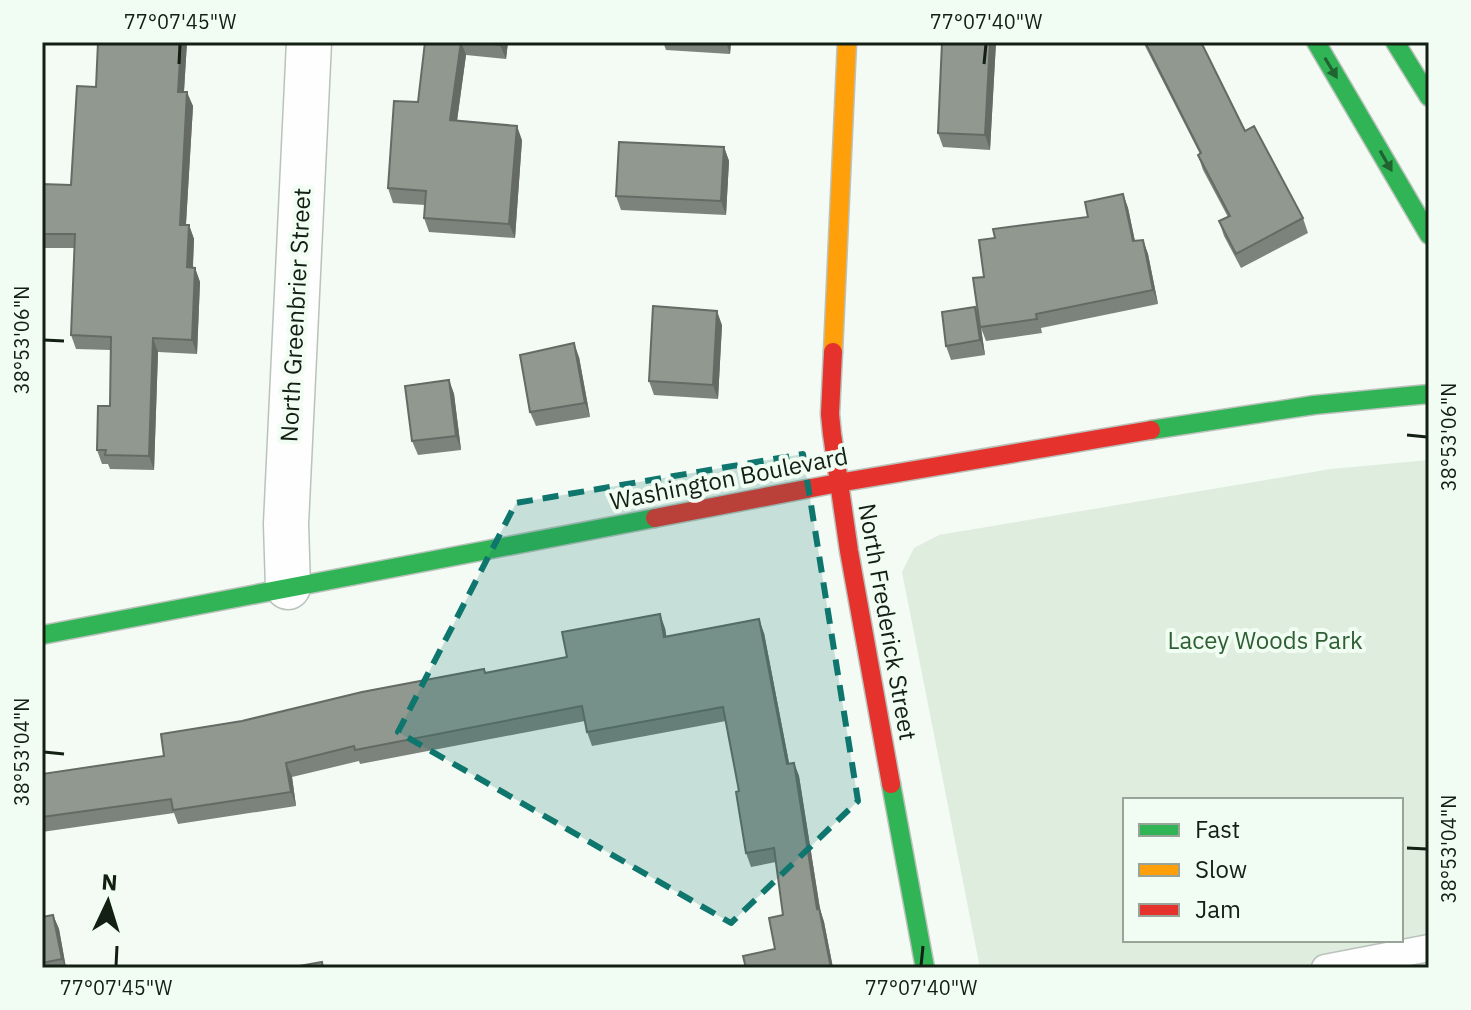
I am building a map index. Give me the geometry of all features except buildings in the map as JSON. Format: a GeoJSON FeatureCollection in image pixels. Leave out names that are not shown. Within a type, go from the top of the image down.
{"type":"FeatureCollection","features":[{"type":"Feature","properties":{"kind":"main road","name":"North Frederick Street"},"geometry":{"type":"LineString","coordinates":[[847,42],[830,414],[838,483],[925,968]]}},
{"type":"Feature","properties":{"kind":"main road"},"geometry":{"type":"LineString","coordinates":[[1316,42],[1429,235]]}},
{"type":"Feature","properties":{"kind":"main road"},"geometry":{"type":"LineString","coordinates":[[1395,42],[1429,97]]}},
{"type":"Feature","properties":{"kind":"main road","name":"Washington Boulevard"},"geometry":{"type":"LineString","coordinates":[[42,635],[838,483],[1299,407],[1429,394]]}},
{"type":"Feature","properties":{"kind":"street","name":"North Greenbrier Street"},"geometry":{"type":"LineString","coordinates":[[288,587],[286,524],[309,42]]}},
{"type":"Feature","properties":{"kind":"lane"},"geometry":{"type":"LineString","coordinates":[[1325,968],[1429,948]]}},
{"type":"Feature","properties":{"kind":"highlighted area"},"geometry":{"type":"Polygon","coordinates":[[[803,454],[858,801],[731,923],[398,732],[516,503],[803,454]]]}},
{"type":"Feature","properties":{"kind":"green space","name":"Lacey Woods Park"},"geometry":{"type":"Polygon","coordinates":[[[1429,460],[1429,968],[980,968],[902,572],[914,548],[939,535],[1331,469],[1429,460]]]}},
{"type":"Feature","properties":{"kind":"traffic: fast"},"geometry":{"type":"LineString","coordinates":[[1316,42],[1429,235]]}},
{"type":"Feature","properties":{"kind":"traffic: fast"},"geometry":{"type":"LineString","coordinates":[[1395,42],[1429,97]]}},
{"type":"Feature","properties":{"kind":"traffic: fast"},"geometry":{"type":"LineString","coordinates":[[1151,430],[1314,405],[1429,394]]}},
{"type":"Feature","properties":{"kind":"traffic: fast"},"geometry":{"type":"LineString","coordinates":[[42,635],[655,518]]}},
{"type":"Feature","properties":{"kind":"traffic: fast"},"geometry":{"type":"LineString","coordinates":[[891,784],[925,968]]}},
{"type":"Feature","properties":{"kind":"traffic: slow"},"geometry":{"type":"LineString","coordinates":[[833,352],[847,42]]}},
{"type":"Feature","properties":{"kind":"traffic: jam"},"geometry":{"type":"LineString","coordinates":[[833,352],[832,434],[849,551],[891,784]]}},
{"type":"Feature","properties":{"kind":"traffic: jam"},"geometry":{"type":"LineString","coordinates":[[655,518],[838,483],[1151,430]]}}]}
